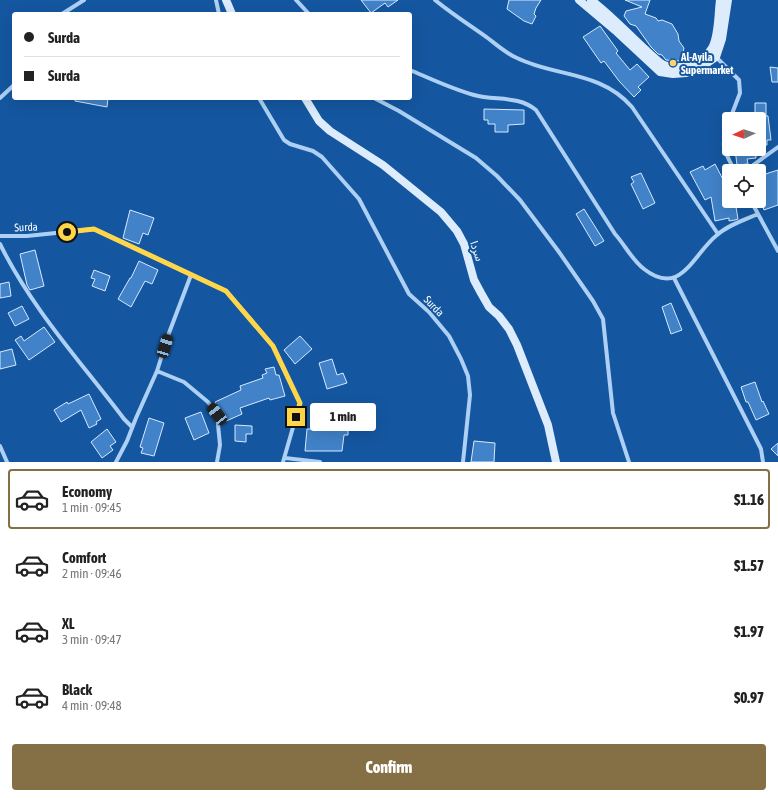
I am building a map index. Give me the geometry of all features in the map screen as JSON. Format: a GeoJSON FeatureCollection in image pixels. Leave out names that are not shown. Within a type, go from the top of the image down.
{"type":"FeatureCollection","features":[{"type":"Feature","properties":{"kind":"street"},"geometry":{"type":"LineString","coordinates":[[65,12],[84,0]]}},
{"type":"Feature","properties":{"kind":"street"},"geometry":{"type":"LineString","coordinates":[[216,0],[219,12]]}},
{"type":"Feature","properties":{"kind":"street"},"geometry":{"type":"LineString","coordinates":[[226,0],[231,12]]}},
{"type":"Feature","properties":{"kind":"street"},"geometry":{"type":"LineString","coordinates":[[302,0],[297,2],[307,12]]}},
{"type":"Feature","properties":{"kind":"street"},"geometry":{"type":"LineString","coordinates":[[435,0],[514,58],[535,66],[580,76],[604,86],[625,99],[632,107],[718,234]]}},
{"type":"Feature","properties":{"kind":"street"},"geometry":{"type":"LineString","coordinates":[[579,0],[612,27],[660,72],[673,74],[686,73],[702,66],[712,54],[722,39],[728,0]]}},
{"type":"Feature","properties":{"kind":"street"},"geometry":{"type":"LineString","coordinates":[[591,0],[663,64],[679,67],[692,64],[712,54]]}},
{"type":"Feature","properties":{"kind":"street"},"geometry":{"type":"LineString","coordinates":[[712,54],[720,0]]}},
{"type":"Feature","properties":{"kind":"street"},"geometry":{"type":"LineString","coordinates":[[712,54],[739,80],[740,93],[733,112]]}},
{"type":"Feature","properties":{"kind":"street"},"geometry":{"type":"LineString","coordinates":[[412,71],[452,88],[475,95],[519,100],[530,105],[536,110],[615,234],[624,243],[636,261],[653,275],[668,279],[674,278],[683,273],[718,234],[726,228],[758,214]]}},
{"type":"Feature","properties":{"kind":"street"},"geometry":{"type":"LineString","coordinates":[[0,98],[12,87]]}},
{"type":"Feature","properties":{"kind":"street","name":"Surda"},"geometry":{"type":"LineString","coordinates":[[260,100],[284,140],[290,144],[313,151],[322,157],[359,199],[409,294],[429,312],[449,336],[461,358],[468,376],[470,395],[463,462]]}},
{"type":"Feature","properties":{"kind":"street","name":"سردا"},"geometry":{"type":"LineString","coordinates":[[306,100],[319,121],[330,131],[383,165],[441,212],[457,231],[464,244],[474,280],[489,307],[499,316],[509,329],[517,345],[548,425],[556,462]]}},
{"type":"Feature","properties":{"kind":"street"},"geometry":{"type":"LineString","coordinates":[[378,100],[399,111],[476,158],[497,176],[520,200],[593,301],[603,319],[613,413],[629,462]]}},
{"type":"Feature","properties":{"kind":"street"},"geometry":{"type":"LineString","coordinates":[[755,164],[778,147]]}},
{"type":"Feature","properties":{"kind":"street"},"geometry":{"type":"LineString","coordinates":[[755,208],[778,250]]}},
{"type":"Feature","properties":{"kind":"street","name":"Surda"},"geometry":{"type":"LineString","coordinates":[[0,236],[27,236],[94,229],[226,291],[273,346],[300,403],[284,460]]}},
{"type":"Feature","properties":{"kind":"street"},"geometry":{"type":"LineString","coordinates":[[0,244],[23,286],[43,315],[124,419],[132,427]]}},
{"type":"Feature","properties":{"kind":"street"},"geometry":{"type":"LineString","coordinates":[[116,462],[127,441],[157,371],[169,333],[191,275]]}},
{"type":"Feature","properties":{"kind":"street"},"geometry":{"type":"LineString","coordinates":[[674,278],[761,449],[764,462]]}},
{"type":"Feature","properties":{"kind":"street"},"geometry":{"type":"LineString","coordinates":[[157,371],[184,382],[208,402],[217,414],[220,445],[216,462]]}},
{"type":"Feature","properties":{"kind":"street"},"geometry":{"type":"LineString","coordinates":[[0,446],[7,462]]}},
{"type":"Feature","properties":{"kind":"street"},"geometry":{"type":"LineString","coordinates":[[284,460],[320,462]]}},
{"type":"Feature","properties":{"kind":"building"},"geometry":{"type":"Polygon","coordinates":[[[361,0],[398,0],[388,7],[385,3],[370,12],[361,0]]]}},
{"type":"Feature","properties":{"kind":"building"},"geometry":{"type":"Polygon","coordinates":[[[509,0],[541,0],[536,8],[534,14],[536,16],[532,24],[524,21],[507,9],[509,0]]]}},
{"type":"Feature","properties":{"kind":"building"},"geometry":{"type":"Polygon","coordinates":[[[625,0],[650,0],[645,14],[656,18],[658,21],[662,20],[672,24],[678,34],[679,41],[684,48],[681,61],[666,60],[651,47],[636,26],[630,24],[624,16],[626,11],[642,7],[625,0]]]}},
{"type":"Feature","properties":{"kind":"building"},"geometry":{"type":"Polygon","coordinates":[[[600,26],[618,51],[616,53],[630,70],[637,64],[649,77],[638,87],[641,90],[634,97],[619,81],[604,61],[601,63],[583,37],[600,26]]]}},
{"type":"Feature","properties":{"kind":"building"},"geometry":{"type":"Polygon","coordinates":[[[770,67],[778,68],[778,82],[772,82],[770,67]]]}},
{"type":"Feature","properties":{"kind":"building"},"geometry":{"type":"Polygon","coordinates":[[[75,100],[108,100],[107,107],[75,100]]]}},
{"type":"Feature","properties":{"kind":"building"},"geometry":{"type":"Polygon","coordinates":[[[755,103],[766,103],[766,112],[755,112],[755,103]]]}},
{"type":"Feature","properties":{"kind":"building"},"geometry":{"type":"Polygon","coordinates":[[[484,109],[524,110],[524,124],[508,125],[508,132],[495,132],[495,124],[488,124],[488,120],[484,120],[484,109]]]}},
{"type":"Feature","properties":{"kind":"building"},"geometry":{"type":"Polygon","coordinates":[[[766,116],[768,116],[771,140],[767,140],[767,145],[766,116]]]}},
{"type":"Feature","properties":{"kind":"building"},"geometry":{"type":"Polygon","coordinates":[[[736,156],[756,156],[756,158],[747,159],[748,164],[737,164],[736,156]]]}},
{"type":"Feature","properties":{"kind":"building"},"geometry":{"type":"Polygon","coordinates":[[[715,164],[722,178],[722,208],[736,208],[738,219],[729,221],[729,218],[715,221],[711,197],[705,200],[690,172],[703,166],[705,170],[715,164]]]}},
{"type":"Feature","properties":{"kind":"building"},"geometry":{"type":"Polygon","coordinates":[[[778,170],[778,205],[764,210],[763,208],[766,208],[766,174],[778,170]]]}},
{"type":"Feature","properties":{"kind":"building"},"geometry":{"type":"Polygon","coordinates":[[[641,173],[655,203],[643,209],[631,184],[634,182],[631,177],[641,173]]]}},
{"type":"Feature","properties":{"kind":"building"},"geometry":{"type":"Polygon","coordinates":[[[584,209],[604,241],[595,246],[576,214],[584,209]]]}},
{"type":"Feature","properties":{"kind":"building"},"geometry":{"type":"Polygon","coordinates":[[[130,210],[154,218],[148,235],[143,233],[139,244],[123,238],[130,210]]]}},
{"type":"Feature","properties":{"kind":"building"},"geometry":{"type":"Polygon","coordinates":[[[35,250],[44,286],[30,290],[27,285],[20,254],[35,250]]]}},
{"type":"Feature","properties":{"kind":"building"},"geometry":{"type":"Polygon","coordinates":[[[139,261],[158,270],[152,284],[145,281],[131,307],[118,299],[131,278],[139,261]]]}},
{"type":"Feature","properties":{"kind":"building"},"geometry":{"type":"Polygon","coordinates":[[[94,270],[110,276],[105,291],[92,286],[95,279],[91,278],[94,270]]]}},
{"type":"Feature","properties":{"kind":"building"},"geometry":{"type":"Polygon","coordinates":[[[9,282],[11,296],[0,298],[0,284],[9,282]]]}},
{"type":"Feature","properties":{"kind":"building"},"geometry":{"type":"Polygon","coordinates":[[[671,303],[682,330],[671,334],[662,307],[671,303]]]}},
{"type":"Feature","properties":{"kind":"building"},"geometry":{"type":"Polygon","coordinates":[[[22,306],[29,319],[15,326],[8,313],[22,306]]]}},
{"type":"Feature","properties":{"kind":"building"},"geometry":{"type":"Polygon","coordinates":[[[44,327],[55,342],[29,360],[15,340],[21,336],[24,341],[44,327]]]}},
{"type":"Feature","properties":{"kind":"building"},"geometry":{"type":"Polygon","coordinates":[[[300,336],[312,349],[295,364],[284,350],[300,336]]]}},
{"type":"Feature","properties":{"kind":"building"},"geometry":{"type":"Polygon","coordinates":[[[12,349],[16,365],[0,369],[0,352],[12,349]]]}},
{"type":"Feature","properties":{"kind":"building"},"geometry":{"type":"Polygon","coordinates":[[[332,359],[337,375],[343,373],[347,383],[327,389],[319,363],[332,359]]]}},
{"type":"Feature","properties":{"kind":"building"},"geometry":{"type":"Polygon","coordinates":[[[274,367],[276,375],[279,375],[285,396],[270,400],[269,398],[240,408],[242,414],[224,422],[215,402],[241,390],[240,386],[263,378],[262,375],[267,373],[265,369],[274,367]]]}},
{"type":"Feature","properties":{"kind":"building"},"geometry":{"type":"Polygon","coordinates":[[[755,382],[762,402],[763,401],[769,414],[756,420],[748,402],[746,402],[741,387],[755,382]]]}},
{"type":"Feature","properties":{"kind":"building"},"geometry":{"type":"Polygon","coordinates":[[[89,394],[101,419],[96,422],[97,424],[89,428],[81,410],[61,422],[54,410],[67,402],[68,404],[89,394]]]}},
{"type":"Feature","properties":{"kind":"building"},"geometry":{"type":"Polygon","coordinates":[[[340,405],[342,424],[348,424],[348,435],[344,435],[342,451],[305,451],[307,429],[311,429],[311,424],[321,424],[320,410],[326,410],[325,406],[340,405]]]}},
{"type":"Feature","properties":{"kind":"building"},"geometry":{"type":"Polygon","coordinates":[[[201,412],[209,433],[194,440],[185,418],[201,412]]]}},
{"type":"Feature","properties":{"kind":"building"},"geometry":{"type":"Polygon","coordinates":[[[149,418],[164,423],[154,456],[141,453],[143,448],[140,447],[149,418]]]}},
{"type":"Feature","properties":{"kind":"building"},"geometry":{"type":"Polygon","coordinates":[[[235,425],[252,426],[252,434],[246,434],[246,442],[235,441],[235,425]]]}},
{"type":"Feature","properties":{"kind":"building"},"geometry":{"type":"Polygon","coordinates":[[[107,429],[116,442],[110,446],[113,450],[102,458],[91,442],[107,429]]]}},
{"type":"Feature","properties":{"kind":"building"},"geometry":{"type":"Polygon","coordinates":[[[474,441],[495,443],[494,462],[471,462],[474,441]]]}},
{"type":"Feature","properties":{"kind":"building"},"geometry":{"type":"Polygon","coordinates":[[[778,443],[778,456],[771,449],[778,443]]]}},
{"type":"Feature","properties":{"kind":"place","name":"Al-Ayila Supermarket"},"geometry":{"type":"Point","coordinates":[673,63]}},
{"type":"Feature","properties":{"kind":"route"},"geometry":{"type":"LineString","coordinates":[[67,232],[94,229],[226,291],[273,346],[300,403],[296,417]]}}]}
